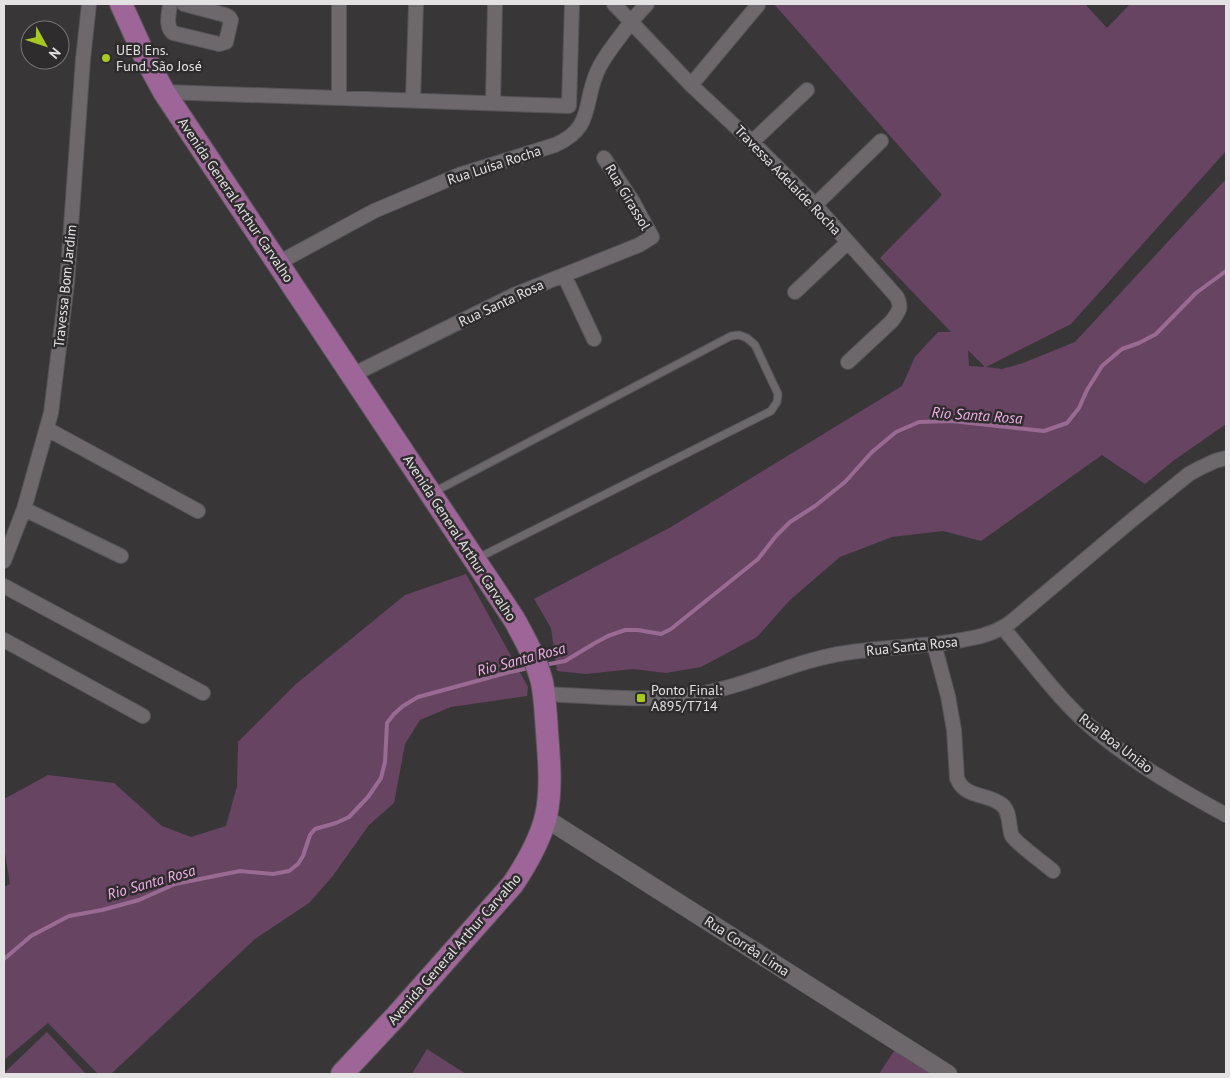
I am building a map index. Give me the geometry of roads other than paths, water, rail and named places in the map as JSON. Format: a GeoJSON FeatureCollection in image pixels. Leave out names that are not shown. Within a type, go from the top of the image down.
{"type":"FeatureCollection","features":[{"type":"Feature","properties":{"kind":"main road","name":"Avenida General Arthur Carvalho"},"geometry":{"type":"LineString","coordinates":[[121,4],[146,59],[164,92],[514,619],[531,650],[543,688],[549,789],[545,818],[537,843],[513,884],[342,1074]]}},
{"type":"Feature","properties":{"kind":"street","name":"Travessa Bom Jardim"},"geometry":{"type":"LineString","coordinates":[[4,561],[24,509],[47,429],[54,388],[68,283],[83,59],[89,4]]}},
{"type":"Feature","properties":{"kind":"street"},"geometry":{"type":"LineString","coordinates":[[170,4],[168,28],[170,31],[219,44],[226,42],[231,20],[229,17],[184,4]]}},
{"type":"Feature","properties":{"kind":"street"},"geometry":{"type":"LineString","coordinates":[[339,97],[340,4]]}},
{"type":"Feature","properties":{"kind":"street"},"geometry":{"type":"LineString","coordinates":[[413,100],[416,4]]}},
{"type":"Feature","properties":{"kind":"street"},"geometry":{"type":"LineString","coordinates":[[493,103],[495,4]]}},
{"type":"Feature","properties":{"kind":"street"},"geometry":{"type":"LineString","coordinates":[[164,92],[569,106],[572,4]]}},
{"type":"Feature","properties":{"kind":"street","name":"Travessa Adelaíde Rocha"},"geometry":{"type":"LineString","coordinates":[[614,4],[691,85],[815,205],[897,297],[900,310],[892,321],[848,362]]}},
{"type":"Feature","properties":{"kind":"street","name":"Rua Luísa Rocha"},"geometry":{"type":"LineString","coordinates":[[278,263],[366,215],[399,200],[459,175],[555,145],[565,140],[581,126],[597,72],[603,60],[631,21],[647,4]]}},
{"type":"Feature","properties":{"kind":"street"},"geometry":{"type":"LineString","coordinates":[[691,85],[758,5]]}},
{"type":"Feature","properties":{"kind":"street"},"geometry":{"type":"LineString","coordinates":[[752,142],[807,90]]}},
{"type":"Feature","properties":{"kind":"street"},"geometry":{"type":"LineString","coordinates":[[815,205],[881,141]]}},
{"type":"Feature","properties":{"kind":"street","name":"Rua Girassol"},"geometry":{"type":"LineString","coordinates":[[604,158],[633,202],[652,237]]}},
{"type":"Feature","properties":{"kind":"street","name":"Rua Santa Rosa"},"geometry":{"type":"LineString","coordinates":[[352,375],[514,295],[639,245],[652,237]]}},
{"type":"Feature","properties":{"kind":"street"},"geometry":{"type":"LineString","coordinates":[[795,292],[848,242]]}},
{"type":"Feature","properties":{"kind":"street"},"geometry":{"type":"LineString","coordinates":[[564,275],[594,338]]}},
{"type":"Feature","properties":{"kind":"street"},"geometry":{"type":"LineString","coordinates":[[47,429],[198,511]]}},
{"type":"Feature","properties":{"kind":"street","name":"Rua Santa Rosa"},"geometry":{"type":"LineString","coordinates":[[543,688],[641,698],[692,695],[750,681],[802,662],[829,656],[934,644],[984,635],[1003,628],[1189,474],[1215,461],[1226,458]]}},
{"type":"Feature","properties":{"kind":"street"},"geometry":{"type":"LineString","coordinates":[[24,509],[121,556]]}},
{"type":"Feature","properties":{"kind":"street"},"geometry":{"type":"LineString","coordinates":[[4,586],[203,693]]}},
{"type":"Feature","properties":{"kind":"street","name":"Rua Boa União"},"geometry":{"type":"LineString","coordinates":[[1003,628],[1061,696],[1097,732],[1176,787],[1226,815]]}},
{"type":"Feature","properties":{"kind":"street"},"geometry":{"type":"LineString","coordinates":[[4,640],[143,716]]}},
{"type":"Feature","properties":{"kind":"street"},"geometry":{"type":"LineString","coordinates":[[934,644],[948,696],[954,730],[957,778],[959,783],[968,792],[1003,805],[1007,811],[1013,837],[1054,871]]}},
{"type":"Feature","properties":{"kind":"street","name":"Rua Corrêa Lima"},"geometry":{"type":"LineString","coordinates":[[545,818],[948,1074]]}},
{"type":"Feature","properties":{"kind":"lane"},"geometry":{"type":"LineString","coordinates":[[431,494],[458,478],[731,336],[739,335],[748,338],[755,345],[778,394],[778,402],[770,411],[475,560]]}},
{"type":"Feature","properties":{"kind":"waterway","name":"Rio Santa Rosa"},"geometry":{"type":"LineString","coordinates":[[544,665],[565,661],[608,636],[625,630],[661,634],[671,629],[758,559],[790,522],[815,506],[845,482],[872,452],[896,432],[919,422],[952,421],[1044,431],[1067,423],[1079,408],[1087,390],[1102,366],[1122,349],[1156,334],[1196,293],[1226,271]]}},
{"type":"Feature","properties":{"kind":"waterway","name":"Rio Santa Rosa"},"geometry":{"type":"LineString","coordinates":[[4,959],[31,936],[69,916],[102,910],[139,900],[175,884],[240,871],[273,874],[289,871],[298,864],[303,856],[310,835],[315,829],[349,817],[368,797],[381,778],[385,762],[387,723],[403,706],[418,697],[529,668]]}},
{"type":"Feature","properties":{"kind":"place","name":"UEB Ens. Fund. São José"},"geometry":{"type":"Point","coordinates":[106,58]}},
{"type":"Feature","properties":{"kind":"place","name":"Ponto Final: A895/T714"},"geometry":{"type":"Point","coordinates":[641,698]}}]}
